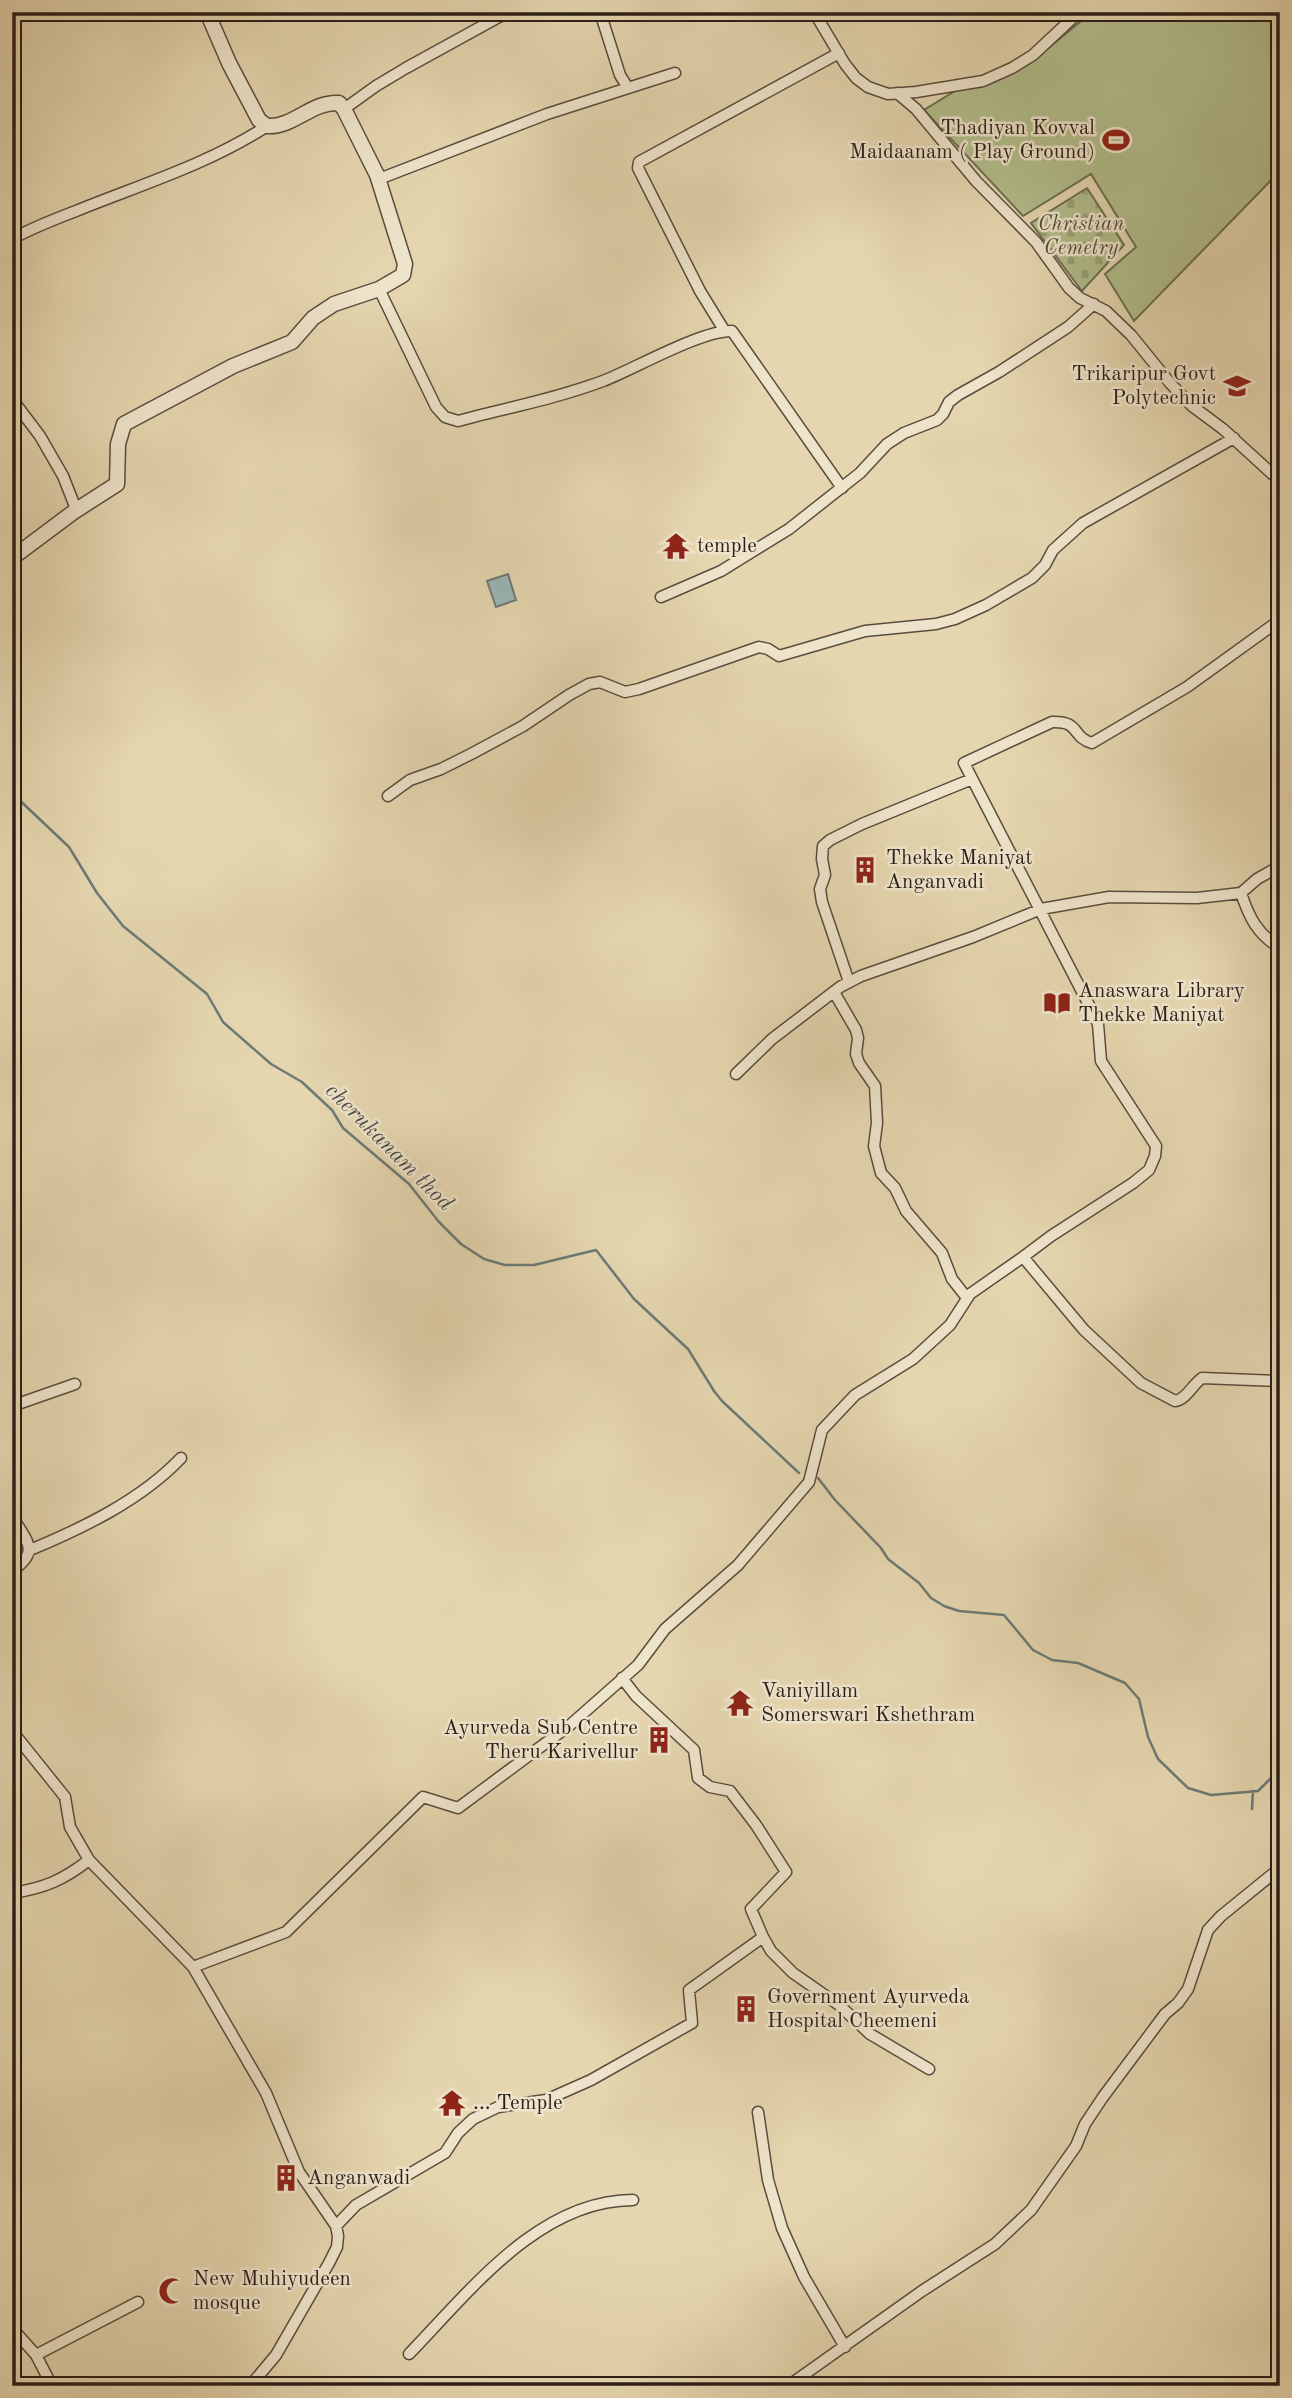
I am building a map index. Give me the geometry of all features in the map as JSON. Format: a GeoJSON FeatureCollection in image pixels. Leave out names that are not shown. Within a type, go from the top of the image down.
{"type":"FeatureCollection","features":[{"type":"Feature","properties":{"kind":"street"},"geometry":{"type":"LineString","coordinates":[[206,12],[258,120],[267,126]]}},
{"type":"Feature","properties":{"kind":"street"},"geometry":{"type":"LineString","coordinates":[[344,109],[406,68],[509,12]]}},
{"type":"Feature","properties":{"kind":"street"},"geometry":{"type":"LineString","coordinates":[[600,12],[620,75],[628,88]]}},
{"type":"Feature","properties":{"kind":"street"},"geometry":{"type":"LineString","coordinates":[[814,12],[856,78],[868,87],[888,94],[959,87],[983,81],[1033,55],[1079,12]]}},
{"type":"Feature","properties":{"kind":"street"},"geometry":{"type":"LineString","coordinates":[[724,330],[700,291],[638,168],[639,162],[839,53]]}},
{"type":"Feature","properties":{"kind":"street"},"geometry":{"type":"LineString","coordinates":[[379,179],[547,114],[675,73]]}},
{"type":"Feature","properties":{"kind":"street"},"geometry":{"type":"LineString","coordinates":[[897,93],[916,109],[976,181],[1036,242],[1069,288],[1080,298],[1106,311],[1131,335],[1192,406],[1234,438],[1280,481]]}},
{"type":"Feature","properties":{"kind":"street"},"geometry":{"type":"LineString","coordinates":[[12,239],[209,157],[267,126],[280,125],[321,104],[340,103],[379,179],[405,264],[402,275],[379,289],[334,304],[313,318],[292,342],[233,366],[124,424],[118,444],[117,484],[76,509],[12,558]]}},
{"type":"Feature","properties":{"kind":"street"},"geometry":{"type":"LineString","coordinates":[[379,289],[436,407],[445,417],[458,421],[552,399],[603,381],[712,333],[732,331],[842,488]]}},
{"type":"Feature","properties":{"kind":"street"},"geometry":{"type":"LineString","coordinates":[[661,597],[721,571],[767,543],[842,488],[887,444],[904,433],[937,420],[949,402],[958,395],[1068,327],[1094,304]]}},
{"type":"Feature","properties":{"kind":"street"},"geometry":{"type":"LineString","coordinates":[[12,399],[40,436],[63,476],[76,509]]}},
{"type":"Feature","properties":{"kind":"street"},"geometry":{"type":"LineString","coordinates":[[388,796],[410,780],[441,769],[473,753],[589,684],[600,682],[625,692],[669,680],[759,647],[779,656],[866,631],[936,624],[986,606],[1032,578],[1045,565],[1053,550],[1083,523],[1234,438]]}},
{"type":"Feature","properties":{"kind":"street"},"geometry":{"type":"LineString","coordinates":[[194,1967],[286,1932],[423,1797],[458,1808],[570,1725],[638,1665],[665,1629],[738,1565],[809,1482],[822,1430],[855,1395],[913,1359],[950,1325],[967,1298],[1051,1236],[1149,1170],[1156,1146],[1101,1061],[1098,1024],[964,763],[1052,722],[1064,721],[1074,727],[1085,741],[1092,743],[1187,687],[1280,620]]}},
{"type":"Feature","properties":{"kind":"street"},"geometry":{"type":"LineString","coordinates":[[849,982],[822,902],[820,888],[825,875],[823,846],[830,839],[862,824],[972,779]]}},
{"type":"Feature","properties":{"kind":"street"},"geometry":{"type":"LineString","coordinates":[[736,1074],[772,1040],[849,982],[919,954],[973,937],[1041,909],[1109,897],[1197,898],[1241,893],[1257,878],[1280,866]]}},
{"type":"Feature","properties":{"kind":"street"},"geometry":{"type":"LineString","coordinates":[[1241,893],[1258,932],[1280,948]]}},
{"type":"Feature","properties":{"kind":"street"},"geometry":{"type":"LineString","coordinates":[[834,992],[856,1030],[856,1054],[874,1086],[877,1123],[874,1146],[881,1173],[895,1188],[906,1211],[942,1253],[952,1279],[967,1298]]}},
{"type":"Feature","properties":{"kind":"street"},"geometry":{"type":"LineString","coordinates":[[1023,1257],[1084,1330],[1141,1383],[1175,1401],[1186,1396],[1192,1385],[1202,1378],[1280,1381]]}},
{"type":"Feature","properties":{"kind":"street"},"geometry":{"type":"LineString","coordinates":[[12,1406],[75,1384]]}},
{"type":"Feature","properties":{"kind":"street"},"geometry":{"type":"LineString","coordinates":[[12,1571],[26,1561],[30,1550],[117,1507],[163,1477],[181,1458]]}},
{"type":"Feature","properties":{"kind":"street"},"geometry":{"type":"LineString","coordinates":[[12,1516],[30,1550]]}},
{"type":"Feature","properties":{"kind":"street"},"geometry":{"type":"LineString","coordinates":[[622,1678],[636,1696],[694,1750],[698,1778],[710,1787],[730,1791],[786,1872],[751,1909],[771,1951],[793,1973],[839,2005],[870,2034],[929,2069]]}},
{"type":"Feature","properties":{"kind":"street"},"geometry":{"type":"LineString","coordinates":[[12,1731],[65,1797],[70,1827],[89,1860],[194,1967],[266,2093],[299,2172],[335,2226],[337,2246],[329,2263],[276,2355],[250,2386]]}},
{"type":"Feature","properties":{"kind":"street"},"geometry":{"type":"LineString","coordinates":[[12,1893],[38,1889],[65,1878],[89,1860]]}},
{"type":"Feature","properties":{"kind":"street"},"geometry":{"type":"LineString","coordinates":[[788,2386],[922,2291],[995,2244],[1031,2210],[1076,2146],[1085,2124],[1102,2097],[1165,2014],[1178,2003],[1188,1989],[1208,1930],[1230,1908],[1280,1868]]}},
{"type":"Feature","properties":{"kind":"street"},"geometry":{"type":"LineString","coordinates":[[335,2226],[356,2205],[445,2153],[458,2133],[473,2119],[498,2108],[546,2100],[591,2080],[692,2023],[689,1990],[763,1937]]}},
{"type":"Feature","properties":{"kind":"street"},"geometry":{"type":"LineString","coordinates":[[758,2112],[768,2180],[782,2228],[804,2277],[845,2347]]}},
{"type":"Feature","properties":{"kind":"street"},"geometry":{"type":"LineString","coordinates":[[409,2354],[510,2251],[553,2223],[594,2204],[634,2200]]}},
{"type":"Feature","properties":{"kind":"street"},"geometry":{"type":"LineString","coordinates":[[36,2355],[138,2302]]}},
{"type":"Feature","properties":{"kind":"street"},"geometry":{"type":"LineString","coordinates":[[12,2328],[36,2355],[52,2386]]}},
{"type":"Feature","properties":{"kind":"green space","name":"Thadiyan Kovval Maidaanam ( Play Ground)"},"geometry":{"type":"Polygon","coordinates":[[[1092,12],[1280,12],[1280,171],[1134,321],[1105,274],[1136,247],[1091,174],[1023,216],[924,110],[955,91],[998,80],[1040,55],[1092,12]]]}},
{"type":"Feature","properties":{"kind":"green space","name":"Christian Cemetry"},"geometry":{"type":"Polygon","coordinates":[[[1087,188],[1124,245],[1082,291],[1031,223],[1087,188]]]}},
{"type":"Feature","properties":{"kind":"water"},"geometry":{"type":"Polygon","coordinates":[[[508,574],[516,600],[496,607],[487,581],[508,574]]]}},
{"type":"Feature","properties":{"kind":"waterway","name":"cherukanam thod"},"geometry":{"type":"LineString","coordinates":[[12,793],[69,847],[97,893],[123,926],[207,994],[223,1022],[271,1064],[302,1082],[332,1110],[343,1128],[409,1184],[439,1222],[461,1244],[484,1259],[505,1265],[534,1265],[596,1250],[634,1299],[688,1349],[722,1401],[799,1473]]}},
{"type":"Feature","properties":{"kind":"waterway","name":"cherukanam thod"},"geometry":{"type":"LineString","coordinates":[[818,1478],[888,1559],[919,1583],[931,1598],[959,1611],[1004,1615],[1033,1650],[1052,1660],[1078,1663],[1125,1683],[1139,1699],[1148,1737],[1158,1759],[1188,1788],[1211,1795],[1258,1791],[1280,1769]]}},
{"type":"Feature","properties":{"kind":"waterway"},"geometry":{"type":"LineString","coordinates":[[1252,1809],[1253,1791]]}},
{"type":"Feature","properties":{"kind":"place","name":"Thadiyan Kovval Maidaanam ( Play Ground)"},"geometry":{"type":"Point","coordinates":[1116,140]}},
{"type":"Feature","properties":{"kind":"place","name":"Trikaripur Govt Polytechnic"},"geometry":{"type":"Point","coordinates":[1237,386]}},
{"type":"Feature","properties":{"kind":"place","name":"temple"},"geometry":{"type":"Point","coordinates":[676,546]}},
{"type":"Feature","properties":{"kind":"place","name":"Thekke Maniyat Anganvadi"},"geometry":{"type":"Point","coordinates":[865,870]}},
{"type":"Feature","properties":{"kind":"place","name":"Anaswara Library Thekke Maniyat"},"geometry":{"type":"Point","coordinates":[1057,1003]}},
{"type":"Feature","properties":{"kind":"place","name":"Vaniyillam Somerswari Kshethram"},"geometry":{"type":"Point","coordinates":[740,1703]}},
{"type":"Feature","properties":{"kind":"place","name":"Ayurveda Sub Centre Theru Karivellur"},"geometry":{"type":"Point","coordinates":[659,1740]}},
{"type":"Feature","properties":{"kind":"place","name":"Government Ayurveda Hospital Cheemeni"},"geometry":{"type":"Point","coordinates":[746,2009]}},
{"type":"Feature","properties":{"kind":"place","name":"... Temple"},"geometry":{"type":"Point","coordinates":[452,2103]}},
{"type":"Feature","properties":{"kind":"place","name":"Anganwadi"},"geometry":{"type":"Point","coordinates":[286,2178]}},
{"type":"Feature","properties":{"kind":"place","name":"New Muhiyudeen mosque"},"geometry":{"type":"Point","coordinates":[172,2291]}}]}
